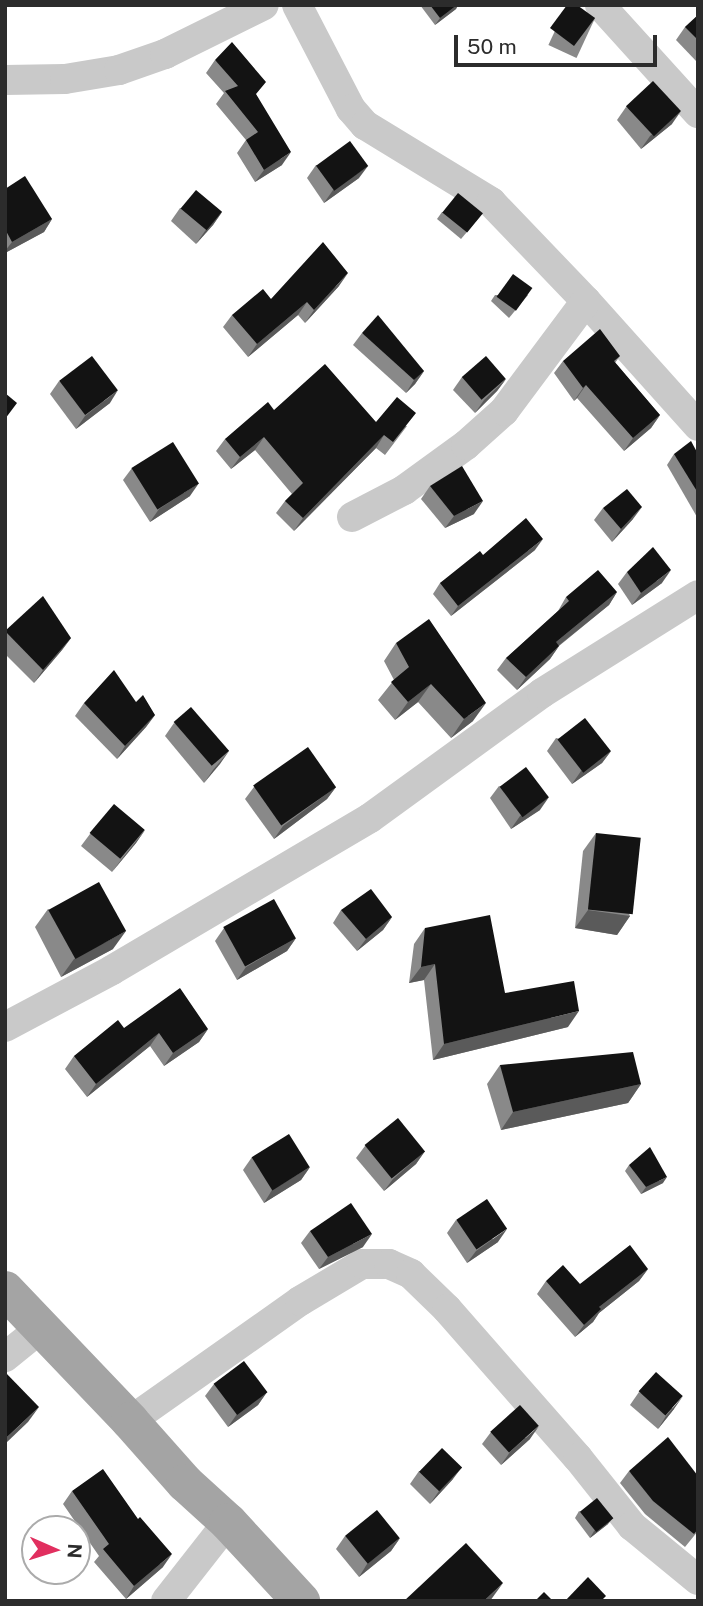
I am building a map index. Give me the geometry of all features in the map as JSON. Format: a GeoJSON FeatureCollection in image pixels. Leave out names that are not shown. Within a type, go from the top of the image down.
{"type":"FeatureCollection","features":[{"type":"Feature","properties":{"kind":"main road"},"geometry":{"type":"LineString","coordinates":[[5,1290],[185,1483],[228,1522],[301,1601]]}},
{"type":"Feature","properties":{"kind":"street"},"geometry":{"type":"LineString","coordinates":[[5,80],[65,79],[118,70],[165,54],[264,5]]}},
{"type":"Feature","properties":{"kind":"street"},"geometry":{"type":"LineString","coordinates":[[297,5],[351,109],[365,125],[491,202],[586,301],[698,426]]}},
{"type":"Feature","properties":{"kind":"street"},"geometry":{"type":"LineString","coordinates":[[600,5],[698,113]]}},
{"type":"Feature","properties":{"kind":"street"},"geometry":{"type":"LineString","coordinates":[[352,517],[404,490],[466,445],[504,411],[586,301]]}},
{"type":"Feature","properties":{"kind":"street"},"geometry":{"type":"LineString","coordinates":[[5,1027],[112,971],[370,818],[541,693],[698,595]]}},
{"type":"Feature","properties":{"kind":"street"},"geometry":{"type":"LineString","coordinates":[[130,1421],[300,1301],[362,1264],[389,1264],[411,1274],[447,1310],[578,1458],[632,1526],[698,1580]]}},
{"type":"Feature","properties":{"kind":"street"},"geometry":{"type":"LineString","coordinates":[[5,1357],[41,1328]]}},
{"type":"Feature","properties":{"kind":"street"},"geometry":{"type":"LineString","coordinates":[[166,1601],[228,1522]]}},
{"type":"Feature","properties":{"kind":"building"},"geometry":{"type":"Polygon","coordinates":[[[430,5],[457,5],[440,18],[430,5]]]}},
{"type":"Feature","properties":{"kind":"building"},"geometry":{"type":"Polygon","coordinates":[[[567,5],[577,5],[595,18],[574,46],[550,28],[567,5]]]}},
{"type":"Feature","properties":{"kind":"building"},"geometry":{"type":"Polygon","coordinates":[[[698,15],[698,40],[685,27],[698,15]]]}},
{"type":"Feature","properties":{"kind":"building"},"geometry":{"type":"Polygon","coordinates":[[[232,42],[266,82],[256,94],[291,152],[264,170],[246,140],[258,132],[225,91],[238,86],[215,60],[232,42]]]}},
{"type":"Feature","properties":{"kind":"building"},"geometry":{"type":"Polygon","coordinates":[[[653,81],[681,111],[654,136],[626,106],[653,81]]]}},
{"type":"Feature","properties":{"kind":"building"},"geometry":{"type":"Polygon","coordinates":[[[350,141],[368,166],[334,191],[316,166],[350,141]]]}},
{"type":"Feature","properties":{"kind":"building"},"geometry":{"type":"Polygon","coordinates":[[[25,176],[52,219],[12,242],[5,229],[5,189],[25,176]]]}},
{"type":"Feature","properties":{"kind":"building"},"geometry":{"type":"Polygon","coordinates":[[[196,190],[222,212],[207,230],[181,208],[196,190]]]}},
{"type":"Feature","properties":{"kind":"building"},"geometry":{"type":"Polygon","coordinates":[[[458,193],[483,213],[467,233],[442,212],[458,193]]]}},
{"type":"Feature","properties":{"kind":"building"},"geometry":{"type":"Polygon","coordinates":[[[323,242],[348,273],[314,310],[307,302],[257,344],[232,315],[263,289],[271,299],[323,242]]]}},
{"type":"Feature","properties":{"kind":"building"},"geometry":{"type":"Polygon","coordinates":[[[513,274],[532,288],[516,311],[497,297],[513,274]]]}},
{"type":"Feature","properties":{"kind":"building"},"geometry":{"type":"Polygon","coordinates":[[[378,315],[424,371],[414,380],[362,333],[378,315]]]}},
{"type":"Feature","properties":{"kind":"building"},"geometry":{"type":"Polygon","coordinates":[[[600,329],[620,356],[614,361],[660,415],[633,438],[586,385],[583,388],[563,361],[600,329]]]}},
{"type":"Feature","properties":{"kind":"building"},"geometry":{"type":"Polygon","coordinates":[[[92,356],[118,390],[85,415],[59,381],[92,356]]]}},
{"type":"Feature","properties":{"kind":"building"},"geometry":{"type":"Polygon","coordinates":[[[486,356],[506,379],[482,400],[462,377],[486,356]]]}},
{"type":"Feature","properties":{"kind":"building"},"geometry":{"type":"Polygon","coordinates":[[[325,364],[376,422],[397,397],[416,413],[393,442],[384,435],[303,518],[285,501],[303,483],[264,437],[240,457],[225,439],[268,402],[274,410],[325,364]]]}},
{"type":"Feature","properties":{"kind":"building"},"geometry":{"type":"Polygon","coordinates":[[[5,393],[17,403],[5,419],[5,393]]]}},
{"type":"Feature","properties":{"kind":"building"},"geometry":{"type":"Polygon","coordinates":[[[691,441],[698,454],[698,493],[674,454],[691,441]]]}},
{"type":"Feature","properties":{"kind":"building"},"geometry":{"type":"Polygon","coordinates":[[[173,442],[199,484],[157,510],[131,468],[173,442]]]}},
{"type":"Feature","properties":{"kind":"building"},"geometry":{"type":"Polygon","coordinates":[[[462,466],[483,501],[454,516],[430,486],[462,466]]]}},
{"type":"Feature","properties":{"kind":"building"},"geometry":{"type":"Polygon","coordinates":[[[627,489],[642,507],[621,529],[603,508],[627,489]]]}},
{"type":"Feature","properties":{"kind":"building"},"geometry":{"type":"Polygon","coordinates":[[[526,518],[543,539],[458,606],[440,583],[480,551],[483,555],[526,518]]]}},
{"type":"Feature","properties":{"kind":"building"},"geometry":{"type":"Polygon","coordinates":[[[653,547],[671,570],[641,593],[627,572],[653,547]]]}},
{"type":"Feature","properties":{"kind":"building"},"geometry":{"type":"Polygon","coordinates":[[[598,570],[617,592],[556,642],[559,646],[526,677],[506,658],[569,601],[566,597],[598,570]]]}},
{"type":"Feature","properties":{"kind":"building"},"geometry":{"type":"Polygon","coordinates":[[[43,596],[71,638],[43,670],[5,631],[43,596]]]}},
{"type":"Feature","properties":{"kind":"building"},"geometry":{"type":"Polygon","coordinates":[[[429,619],[486,703],[464,719],[431,684],[408,702],[391,682],[409,667],[396,643],[429,619]]]}},
{"type":"Feature","properties":{"kind":"building"},"geometry":{"type":"Polygon","coordinates":[[[114,670],[136,702],[143,695],[155,715],[125,746],[84,703],[114,670]]]}},
{"type":"Feature","properties":{"kind":"building"},"geometry":{"type":"Polygon","coordinates":[[[191,707],[229,751],[212,766],[174,722],[191,707]]]}},
{"type":"Feature","properties":{"kind":"building"},"geometry":{"type":"Polygon","coordinates":[[[585,718],[611,751],[583,773],[557,740],[585,718]]]}},
{"type":"Feature","properties":{"kind":"building"},"geometry":{"type":"Polygon","coordinates":[[[308,747],[336,787],[281,826],[253,785],[308,747]]]}},
{"type":"Feature","properties":{"kind":"building"},"geometry":{"type":"Polygon","coordinates":[[[526,767],[549,797],[523,817],[500,787],[526,767]]]}},
{"type":"Feature","properties":{"kind":"building"},"geometry":{"type":"Polygon","coordinates":[[[114,804],[145,830],[120,859],[90,833],[114,804]]]}},
{"type":"Feature","properties":{"kind":"building"},"geometry":{"type":"Polygon","coordinates":[[[596,833],[641,838],[633,914],[588,910],[596,833]]]}},
{"type":"Feature","properties":{"kind":"building"},"geometry":{"type":"Polygon","coordinates":[[[99,882],[126,931],[75,959],[48,910],[99,882]]]}},
{"type":"Feature","properties":{"kind":"building"},"geometry":{"type":"Polygon","coordinates":[[[371,889],[392,917],[366,939],[341,910],[371,889]]]}},
{"type":"Feature","properties":{"kind":"building"},"geometry":{"type":"Polygon","coordinates":[[[274,899],[296,938],[245,966],[223,927],[274,899]]]}},
{"type":"Feature","properties":{"kind":"building"},"geometry":{"type":"Polygon","coordinates":[[[490,915],[505,993],[574,981],[579,1011],[444,1044],[435,964],[421,967],[425,928],[490,915]]]}},
{"type":"Feature","properties":{"kind":"building"},"geometry":{"type":"Polygon","coordinates":[[[180,988],[208,1029],[173,1053],[159,1033],[96,1084],[74,1056],[118,1020],[124,1028],[180,988]]]}},
{"type":"Feature","properties":{"kind":"building"},"geometry":{"type":"Polygon","coordinates":[[[633,1052],[641,1084],[513,1112],[500,1065],[633,1052]]]}},
{"type":"Feature","properties":{"kind":"building"},"geometry":{"type":"Polygon","coordinates":[[[398,1118],[425,1151],[392,1178],[365,1145],[398,1118]]]}},
{"type":"Feature","properties":{"kind":"building"},"geometry":{"type":"Polygon","coordinates":[[[289,1134],[310,1167],[272,1190],[252,1157],[289,1134]]]}},
{"type":"Feature","properties":{"kind":"building"},"geometry":{"type":"Polygon","coordinates":[[[650,1147],[667,1177],[646,1187],[629,1165],[650,1147]]]}},
{"type":"Feature","properties":{"kind":"building"},"geometry":{"type":"Polygon","coordinates":[[[487,1199],[507,1229],[476,1250],[456,1220],[487,1199]]]}},
{"type":"Feature","properties":{"kind":"building"},"geometry":{"type":"Polygon","coordinates":[[[351,1203],[372,1234],[328,1257],[310,1231],[351,1203]]]}},
{"type":"Feature","properties":{"kind":"building"},"geometry":{"type":"Polygon","coordinates":[[[630,1245],[648,1269],[599,1307],[601,1309],[584,1325],[546,1281],[563,1265],[580,1284],[630,1245]]]}},
{"type":"Feature","properties":{"kind":"building"},"geometry":{"type":"Polygon","coordinates":[[[244,1361],[267,1392],[237,1415],[214,1384],[244,1361]]]}},
{"type":"Feature","properties":{"kind":"building"},"geometry":{"type":"Polygon","coordinates":[[[5,1372],[39,1407],[5,1439],[5,1372]]]}},
{"type":"Feature","properties":{"kind":"building"},"geometry":{"type":"Polygon","coordinates":[[[656,1372],[683,1396],[665,1415],[639,1391],[656,1372]]]}},
{"type":"Feature","properties":{"kind":"building"},"geometry":{"type":"Polygon","coordinates":[[[520,1405],[539,1426],[509,1453],[490,1432],[520,1405]]]}},
{"type":"Feature","properties":{"kind":"building"},"geometry":{"type":"Polygon","coordinates":[[[668,1437],[698,1476],[698,1529],[694,1534],[653,1501],[629,1471],[668,1437]]]}},
{"type":"Feature","properties":{"kind":"building"},"geometry":{"type":"Polygon","coordinates":[[[442,1448],[462,1467],[439,1491],[419,1472],[442,1448]]]}},
{"type":"Feature","properties":{"kind":"building"},"geometry":{"type":"Polygon","coordinates":[[[103,1469],[138,1519],[140,1517],[172,1554],[134,1586],[103,1549],[109,1544],[72,1491],[103,1469]]]}},
{"type":"Feature","properties":{"kind":"building"},"geometry":{"type":"Polygon","coordinates":[[[597,1498],[613,1518],[596,1532],[580,1512],[597,1498]]]}},
{"type":"Feature","properties":{"kind":"building"},"geometry":{"type":"Polygon","coordinates":[[[377,1510],[400,1538],[368,1564],[345,1536],[377,1510]]]}},
{"type":"Feature","properties":{"kind":"building"},"geometry":{"type":"Polygon","coordinates":[[[466,1543],[503,1583],[484,1601],[404,1601],[466,1543]]]}},
{"type":"Feature","properties":{"kind":"building"},"geometry":{"type":"Polygon","coordinates":[[[588,1577],[606,1596],[601,1601],[565,1601],[588,1577]]]}},
{"type":"Feature","properties":{"kind":"building"},"geometry":{"type":"Polygon","coordinates":[[[544,1592],[553,1601],[535,1601],[544,1592]]]}}]}
